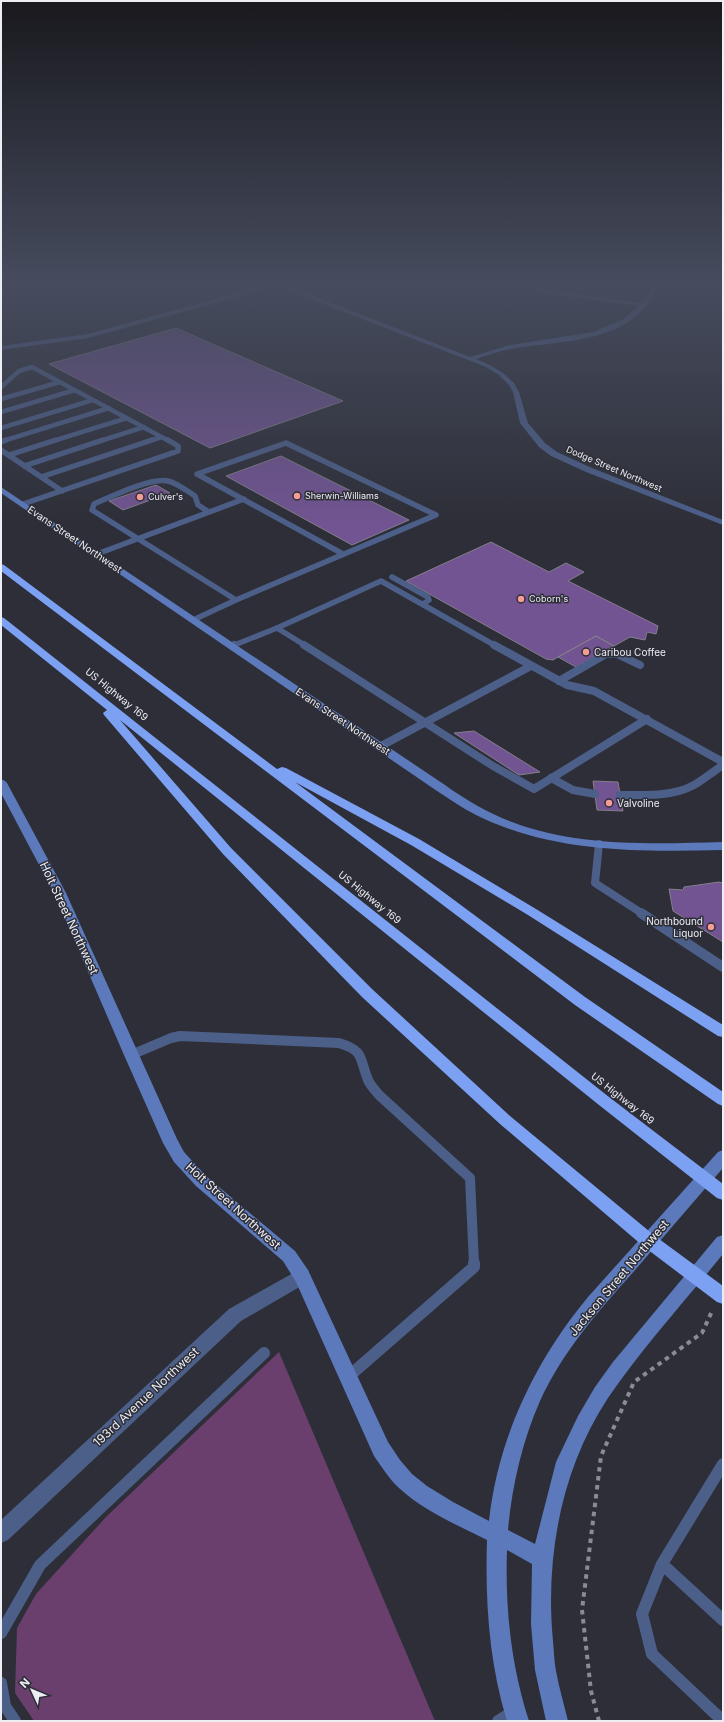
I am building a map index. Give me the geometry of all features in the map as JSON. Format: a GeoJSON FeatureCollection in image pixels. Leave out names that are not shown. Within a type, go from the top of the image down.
{"type":"FeatureCollection","features":[{"type":"Feature","properties":{"kind":"highway"},"geometry":{"type":"LineString","coordinates":[[1,567],[580,1001],[723,1100]]}},
{"type":"Feature","properties":{"kind":"highway","name":"US Highway 169"},"geometry":{"type":"LineString","coordinates":[[1,620],[604,1101],[723,1194]]}},
{"type":"Feature","properties":{"kind":"highway"},"geometry":{"type":"LineString","coordinates":[[90,690],[227,851],[367,993],[505,1120],[649,1241],[695,1276],[718,1300]]}},
{"type":"Feature","properties":{"kind":"highway"},"geometry":{"type":"LineString","coordinates":[[246,750],[415,842],[532,912],[723,1032]]}},
{"type":"Feature","properties":{"kind":"street","name":"Dodge Street Northwest"},"geometry":{"type":"LineString","coordinates":[[485,364],[501,374],[512,384],[516,392],[524,422],[536,439],[554,454],[589,470],[723,523]]}},
{"type":"Feature","properties":{"kind":"street","name":"Evans Street Northwest"},"geometry":{"type":"LineString","coordinates":[[1,489],[441,788],[479,812],[546,836],[599,844],[648,848],[723,846]]}},
{"type":"Feature","properties":{"kind":"street","name":"Holt Street Northwest"},"geometry":{"type":"LineString","coordinates":[[1,783],[60,894],[171,1143],[180,1157],[201,1181],[289,1256],[302,1276],[381,1449],[393,1467],[405,1481],[420,1493],[446,1509],[542,1558]]}},
{"type":"Feature","properties":{"kind":"street","name":"Jackson Street Northwest"},"geometry":{"type":"LineString","coordinates":[[517,1716],[508,1684],[497,1605],[495,1570],[496,1535],[502,1496],[510,1462],[534,1394],[575,1327],[696,1186],[723,1157]]}},
{"type":"Feature","properties":{"kind":"street"},"geometry":{"type":"LineString","coordinates":[[557,1721],[545,1670],[541,1624],[542,1558],[544,1537],[565,1462],[584,1422],[601,1393],[619,1368],[723,1242]]}},
{"type":"Feature","properties":{"kind":"street","name":"193rd Avenue Northwest"},"geometry":{"type":"LineString","coordinates":[[1,1533],[235,1315],[302,1276]]}},
{"type":"Feature","properties":{"kind":"lane"},"geometry":{"type":"LineString","coordinates":[[1,387],[20,370],[27,367],[32,367],[178,446],[178,451],[23,504]]}},
{"type":"Feature","properties":{"kind":"lane"},"geometry":{"type":"LineString","coordinates":[[1,399],[60,382]]}},
{"type":"Feature","properties":{"kind":"lane"},"geometry":{"type":"LineString","coordinates":[[1,412],[75,390]]}},
{"type":"Feature","properties":{"kind":"lane"},"geometry":{"type":"LineString","coordinates":[[1,428],[93,400]]}},
{"type":"Feature","properties":{"kind":"lane"},"geometry":{"type":"LineString","coordinates":[[1,442],[109,408]]}},
{"type":"Feature","properties":{"kind":"lane"},"geometry":{"type":"LineString","coordinates":[[9,456],[127,418]]}},
{"type":"Feature","properties":{"kind":"lane"},"geometry":{"type":"LineString","coordinates":[[24,466],[144,427]]}},
{"type":"Feature","properties":{"kind":"lane"},"geometry":{"type":"LineString","coordinates":[[41,477],[162,437]]}},
{"type":"Feature","properties":{"kind":"lane"},"geometry":{"type":"LineString","coordinates":[[193,620],[236,600],[436,515],[286,443],[197,474],[343,554]]}},
{"type":"Feature","properties":{"kind":"lane"},"geometry":{"type":"LineString","coordinates":[[1,450],[62,491]]}},
{"type":"Feature","properties":{"kind":"lane"},"geometry":{"type":"LineString","coordinates":[[209,512],[198,505],[195,496],[167,481],[158,480],[94,504],[92,510],[236,600]]}},
{"type":"Feature","properties":{"kind":"lane"},"geometry":{"type":"LineString","coordinates":[[97,554],[244,499]]}},
{"type":"Feature","properties":{"kind":"lane"},"geometry":{"type":"LineString","coordinates":[[392,576],[428,597],[429,600],[423,604]]}},
{"type":"Feature","properties":{"kind":"lane"},"geometry":{"type":"LineString","coordinates":[[232,646],[277,628],[381,582],[559,681],[567,685],[594,691],[723,762]]}},
{"type":"Feature","properties":{"kind":"lane"},"geometry":{"type":"LineString","coordinates":[[277,628],[493,766],[534,789],[647,719]]}},
{"type":"Feature","properties":{"kind":"lane"},"geometry":{"type":"LineString","coordinates":[[559,681],[606,654],[617,654],[640,665]]}},
{"type":"Feature","properties":{"kind":"lane"},"geometry":{"type":"LineString","coordinates":[[381,746],[531,666]]}},
{"type":"Feature","properties":{"kind":"lane"},"geometry":{"type":"LineString","coordinates":[[620,795],[671,794],[695,784],[723,765]]}},
{"type":"Feature","properties":{"kind":"lane"},"geometry":{"type":"LineString","coordinates":[[551,778],[573,790],[595,794]]}},
{"type":"Feature","properties":{"kind":"lane"},"geometry":{"type":"LineString","coordinates":[[599,844],[595,883],[723,967]]}},
{"type":"Feature","properties":{"kind":"lane"},"geometry":{"type":"LineString","coordinates":[[131,1055],[171,1038],[180,1036],[339,1042],[349,1045],[358,1051],[362,1058],[366,1076],[371,1086],[379,1095],[470,1178],[474,1267],[348,1378]]}},
{"type":"Feature","properties":{"kind":"lane"},"geometry":{"type":"LineString","coordinates":[[1,1633],[40,1565],[264,1353]]}},
{"type":"Feature","properties":{"kind":"lane"},"geometry":{"type":"LineString","coordinates":[[723,1464],[662,1564],[642,1614],[652,1654],[723,1721]]}},
{"type":"Feature","properties":{"kind":"lane"},"geometry":{"type":"LineString","coordinates":[[662,1564],[723,1620]]}},
{"type":"Feature","properties":{"kind":"lane"},"geometry":{"type":"LineString","coordinates":[[1,1683],[5,1706],[15,1721]]}},
{"type":"Feature","properties":{"kind":"lane"},"geometry":{"type":"LineString","coordinates":[[498,1721],[517,1716]]}},
{"type":"Feature","properties":{"kind":"path"},"geometry":{"type":"LineString","coordinates":[[599,1721],[591,1691],[582,1610],[601,1456],[634,1382],[702,1333],[718,1300]]}},
{"type":"Feature","properties":{"kind":"shaded area"},"geometry":{"type":"Polygon","coordinates":[[[279,1352],[435,1721],[34,1721],[15,1693],[17,1628],[36,1594],[106,1517],[279,1352]]]}},
{"type":"Feature","properties":{"kind":"building"},"geometry":{"type":"Polygon","coordinates":[[[50,364],[259,364],[343,401],[210,448],[50,364]]]}},
{"type":"Feature","properties":{"kind":"building"},"geometry":{"type":"Polygon","coordinates":[[[281,456],[409,520],[352,545],[226,476],[281,456]]]}},
{"type":"Feature","properties":{"kind":"building","name":"Culver's"},"geometry":{"type":"Polygon","coordinates":[[[156,485],[170,493],[123,510],[109,501],[156,485]]]}},
{"type":"Feature","properties":{"kind":"building","name":"Coborn's"},"geometry":{"type":"Polygon","coordinates":[[[491,542],[549,572],[566,563],[584,572],[568,581],[658,626],[656,634],[647,632],[645,640],[630,637],[614,646],[596,636],[553,660],[546,659],[406,581],[491,542]]]}},
{"type":"Feature","properties":{"kind":"building","name":"Caribou Coffee"},"geometry":{"type":"Polygon","coordinates":[[[596,636],[614,646],[576,667],[558,657],[596,636]]]}},
{"type":"Feature","properties":{"kind":"building"},"geometry":{"type":"Polygon","coordinates":[[[474,731],[540,772],[519,775],[454,733],[474,731]]]}},
{"type":"Feature","properties":{"kind":"building","name":"Valvoline"},"geometry":{"type":"Polygon","coordinates":[[[593,781],[618,782],[623,811],[597,810],[593,781]]]}},
{"type":"Feature","properties":{"kind":"building","name":"Northbound Liquor"},"geometry":{"type":"Polygon","coordinates":[[[719,882],[723,883],[723,942],[673,911],[669,889],[683,890],[684,887],[719,882]]]}},
{"type":"Feature","properties":{"kind":"place","name":"Sherwin-Williams"},"geometry":{"type":"Point","coordinates":[297,496]}},
{"type":"Feature","properties":{"kind":"place","name":"Culver's"},"geometry":{"type":"Point","coordinates":[140,497]}},
{"type":"Feature","properties":{"kind":"place","name":"Coborn's"},"geometry":{"type":"Point","coordinates":[521,599]}},
{"type":"Feature","properties":{"kind":"place","name":"Caribou Coffee"},"geometry":{"type":"Point","coordinates":[586,652]}},
{"type":"Feature","properties":{"kind":"place","name":"Valvoline"},"geometry":{"type":"Point","coordinates":[609,803]}},
{"type":"Feature","properties":{"kind":"place","name":"Northbound Liquor"},"geometry":{"type":"Point","coordinates":[711,927]}}]}
